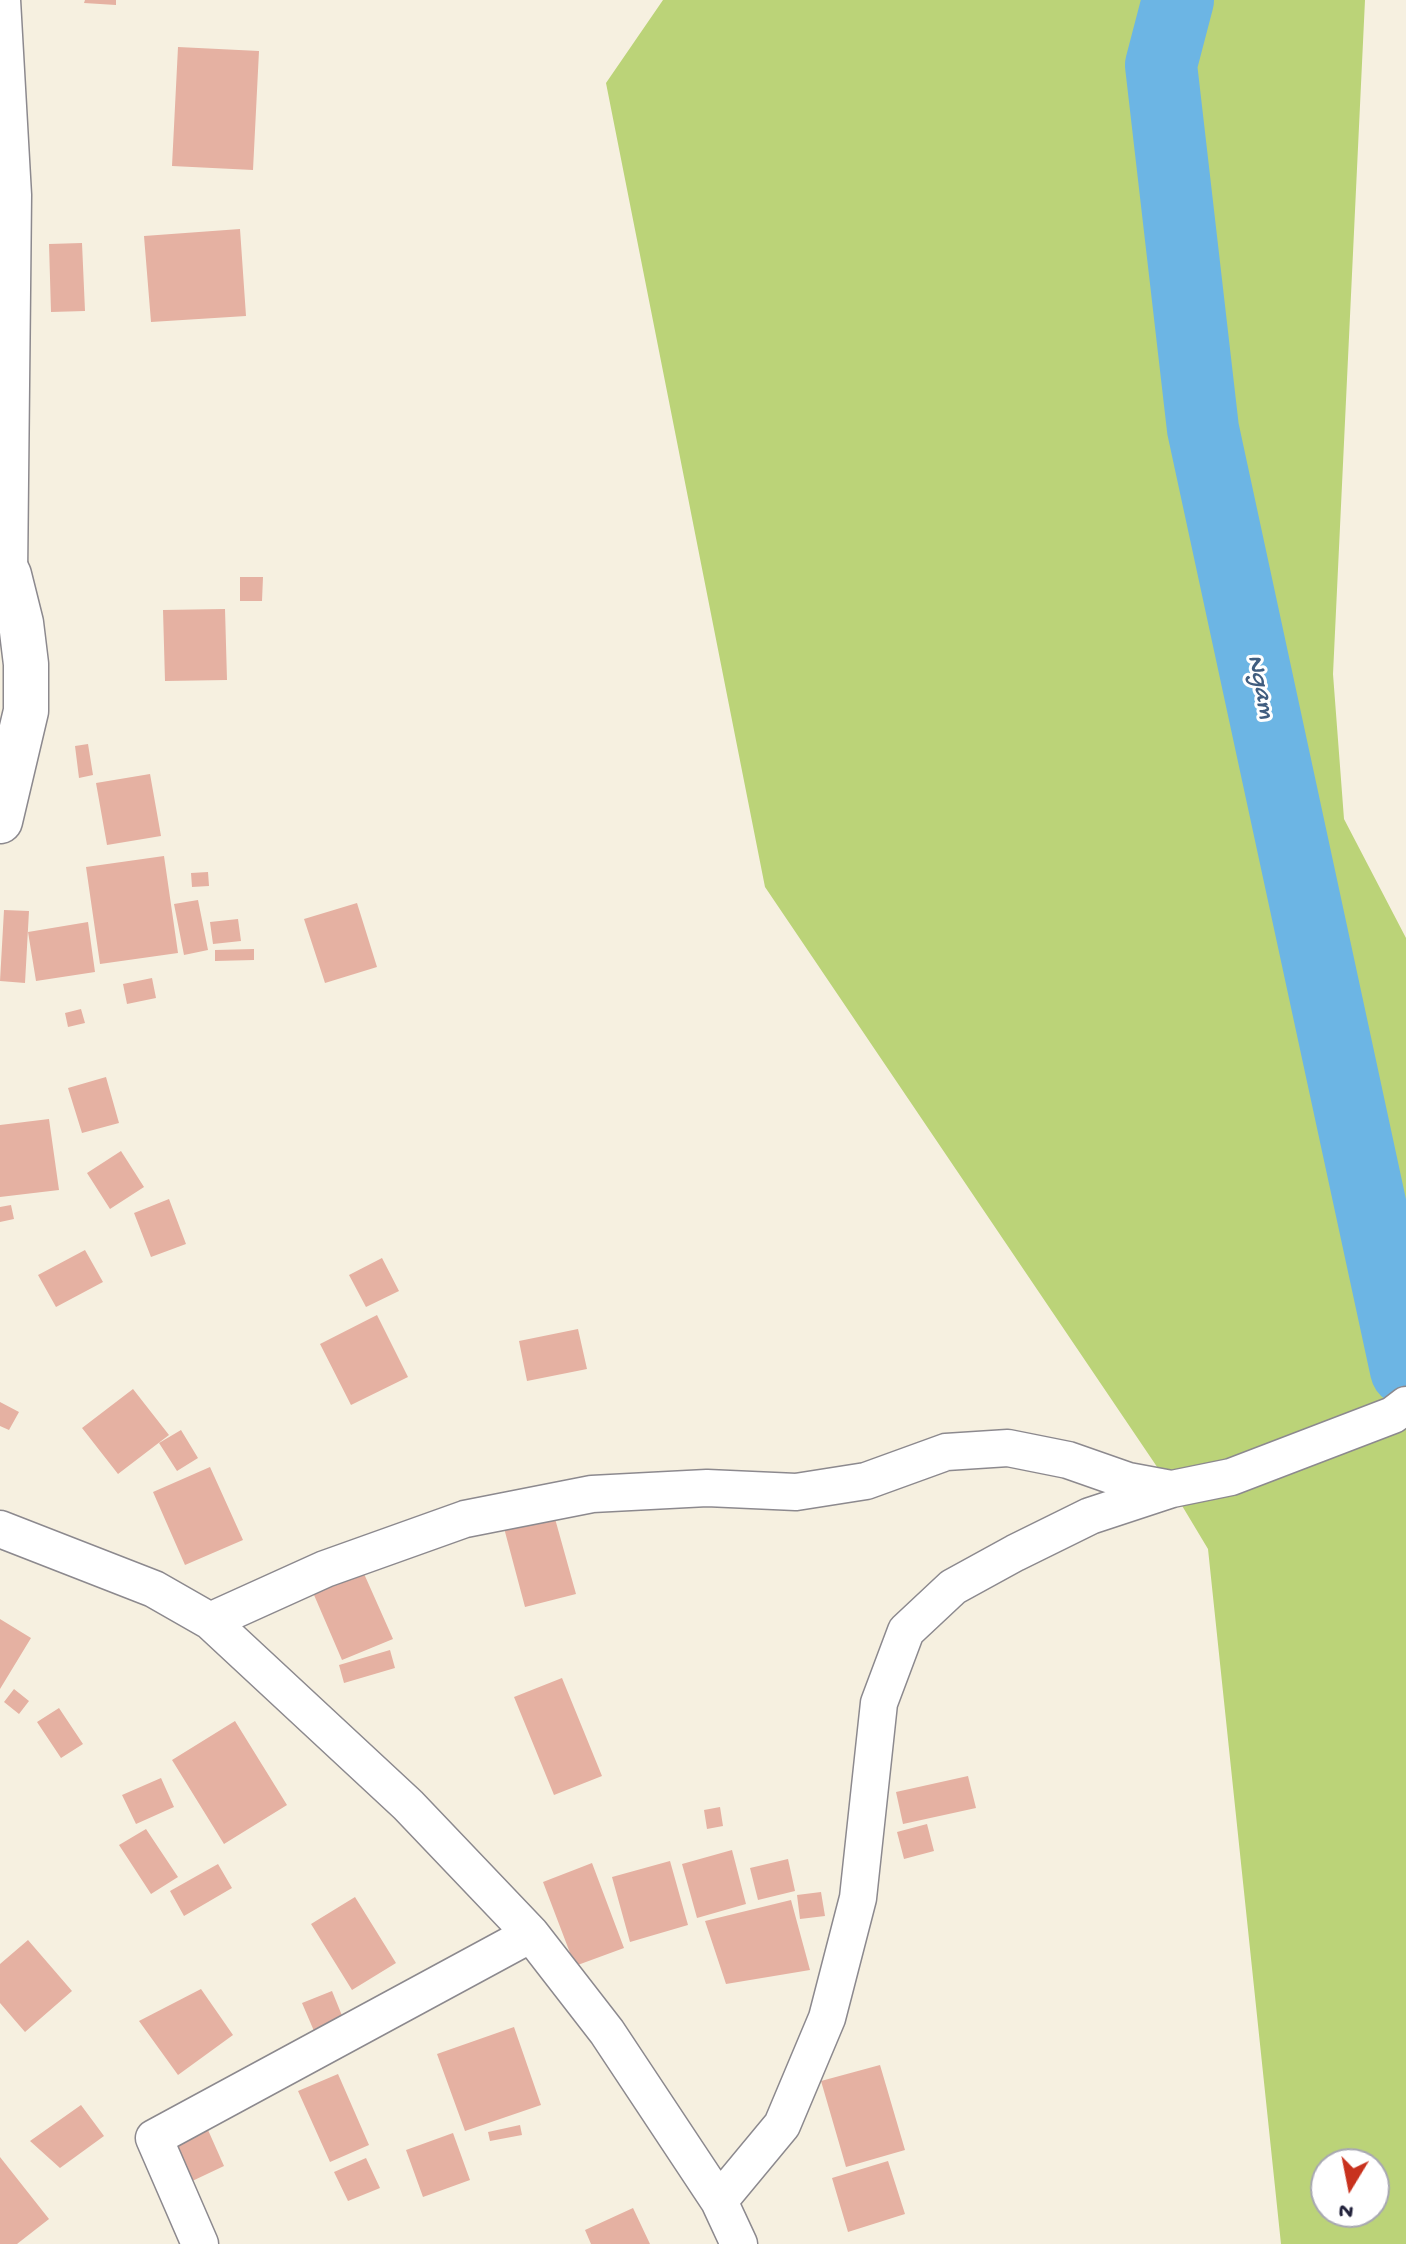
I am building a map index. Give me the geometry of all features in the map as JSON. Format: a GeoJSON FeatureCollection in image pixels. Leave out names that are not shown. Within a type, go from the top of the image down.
{"type":"FeatureCollection","features":[{"type":"Feature","properties":{"kind":"street"},"geometry":{"type":"LineString","coordinates":[[0,821],[26,711],[26,664],[21,623],[3,569],[13,195],[2,0]]}},
{"type":"Feature","properties":{"kind":"street"},"geometry":{"type":"LineString","coordinates":[[719,2201],[782,2125],[827,2018],[858,1898],[879,1703],[906,1631],[953,1587],[1090,1516],[1172,1489],[1231,1477],[1393,1415],[1406,1405]]}},
{"type":"Feature","properties":{"kind":"street"},"geometry":{"type":"LineString","coordinates":[[210,1621],[325,1569],[465,1519],[592,1494],[707,1488],[796,1492],[866,1481],[946,1452],[1008,1448],[1068,1460],[1128,1481],[1172,1489]]}},
{"type":"Feature","properties":{"kind":"street"},"geometry":{"type":"LineString","coordinates":[[0,1529],[154,1589],[210,1621],[408,1805],[531,1934],[607,2032],[719,2201],[739,2244]]}},
{"type":"Feature","properties":{"kind":"street"},"geometry":{"type":"LineString","coordinates":[[200,2244],[154,2138],[531,1934]]}},
{"type":"Feature","properties":{"kind":"green space"},"geometry":{"type":"Polygon","coordinates":[[[663,0],[1365,0],[1333,674],[1344,819],[1406,938],[1406,2244],[1281,2244],[1208,1549],[1172,1489],[765,887],[606,83],[663,0]]]}},
{"type":"Feature","properties":{"kind":"building"},"geometry":{"type":"Polygon","coordinates":[[[85,0],[116,0],[116,5],[84,3],[85,0]]]}},
{"type":"Feature","properties":{"kind":"building"},"geometry":{"type":"Polygon","coordinates":[[[178,47],[259,51],[253,170],[172,166],[178,47]]]}},
{"type":"Feature","properties":{"kind":"building"},"geometry":{"type":"Polygon","coordinates":[[[240,229],[246,316],[151,322],[144,236],[240,229]]]}},
{"type":"Feature","properties":{"kind":"building"},"geometry":{"type":"Polygon","coordinates":[[[82,243],[85,311],[51,312],[49,244],[82,243]]]}},
{"type":"Feature","properties":{"kind":"building"},"geometry":{"type":"Polygon","coordinates":[[[240,577],[263,577],[262,601],[240,601],[240,577]]]}},
{"type":"Feature","properties":{"kind":"building"},"geometry":{"type":"Polygon","coordinates":[[[225,609],[227,680],[165,681],[163,610],[225,609]]]}},
{"type":"Feature","properties":{"kind":"building"},"geometry":{"type":"Polygon","coordinates":[[[88,744],[93,775],[79,778],[75,746],[88,744]]]}},
{"type":"Feature","properties":{"kind":"building"},"geometry":{"type":"Polygon","coordinates":[[[150,774],[161,836],[107,845],[96,783],[150,774]]]}},
{"type":"Feature","properties":{"kind":"building"},"geometry":{"type":"Polygon","coordinates":[[[164,856],[178,953],[100,964],[86,867],[164,856]]]}},
{"type":"Feature","properties":{"kind":"building"},"geometry":{"type":"Polygon","coordinates":[[[208,872],[209,886],[192,887],[191,873],[208,872]]]}},
{"type":"Feature","properties":{"kind":"building"},"geometry":{"type":"Polygon","coordinates":[[[198,900],[208,950],[184,955],[174,904],[198,900]]]}},
{"type":"Feature","properties":{"kind":"building"},"geometry":{"type":"Polygon","coordinates":[[[357,903],[377,967],[325,983],[304,919],[357,903]]]}},
{"type":"Feature","properties":{"kind":"building"},"geometry":{"type":"Polygon","coordinates":[[[4,910],[29,911],[25,983],[0,981],[4,910]]]}},
{"type":"Feature","properties":{"kind":"building"},"geometry":{"type":"Polygon","coordinates":[[[238,919],[241,941],[213,944],[210,922],[238,919]]]}},
{"type":"Feature","properties":{"kind":"building"},"geometry":{"type":"Polygon","coordinates":[[[88,922],[95,972],[36,981],[28,932],[88,922]]]}},
{"type":"Feature","properties":{"kind":"building"},"geometry":{"type":"Polygon","coordinates":[[[254,949],[254,960],[215,961],[215,950],[254,949]]]}},
{"type":"Feature","properties":{"kind":"building"},"geometry":{"type":"Polygon","coordinates":[[[152,978],[156,998],[127,1004],[123,984],[152,978]]]}},
{"type":"Feature","properties":{"kind":"building"},"geometry":{"type":"Polygon","coordinates":[[[81,1009],[85,1023],[68,1027],[65,1013],[81,1009]]]}},
{"type":"Feature","properties":{"kind":"building"},"geometry":{"type":"Polygon","coordinates":[[[106,1077],[119,1123],[82,1133],[68,1088],[106,1077]]]}},
{"type":"Feature","properties":{"kind":"building"},"geometry":{"type":"Polygon","coordinates":[[[49,1119],[59,1190],[0,1197],[0,1125],[49,1119]]]}},
{"type":"Feature","properties":{"kind":"building"},"geometry":{"type":"Polygon","coordinates":[[[121,1151],[144,1187],[110,1209],[87,1173],[121,1151]]]}},
{"type":"Feature","properties":{"kind":"building"},"geometry":{"type":"Polygon","coordinates":[[[169,1199],[186,1244],[151,1257],[134,1213],[169,1199]]]}},
{"type":"Feature","properties":{"kind":"building"},"geometry":{"type":"Polygon","coordinates":[[[11,1205],[14,1219],[0,1222],[0,1207],[11,1205]]]}},
{"type":"Feature","properties":{"kind":"building"},"geometry":{"type":"Polygon","coordinates":[[[85,1250],[103,1282],[56,1307],[38,1275],[85,1250]]]}},
{"type":"Feature","properties":{"kind":"building"},"geometry":{"type":"Polygon","coordinates":[[[382,1258],[399,1291],[366,1307],[349,1275],[382,1258]]]}},
{"type":"Feature","properties":{"kind":"building"},"geometry":{"type":"Polygon","coordinates":[[[377,1315],[408,1377],[351,1405],[320,1344],[377,1315]]]}},
{"type":"Feature","properties":{"kind":"building"},"geometry":{"type":"Polygon","coordinates":[[[578,1329],[587,1369],[527,1381],[519,1341],[578,1329]]]}},
{"type":"Feature","properties":{"kind":"building"},"geometry":{"type":"Polygon","coordinates":[[[133,1389],[169,1435],[118,1474],[82,1428],[133,1389]]]}},
{"type":"Feature","properties":{"kind":"building"},"geometry":{"type":"Polygon","coordinates":[[[0,1402],[19,1412],[9,1430],[0,1426],[0,1402]]]}},
{"type":"Feature","properties":{"kind":"building"},"geometry":{"type":"Polygon","coordinates":[[[181,1430],[198,1458],[177,1471],[159,1443],[181,1430]]]}},
{"type":"Feature","properties":{"kind":"building"},"geometry":{"type":"Polygon","coordinates":[[[210,1467],[243,1540],[185,1565],[153,1492],[210,1467]]]}},
{"type":"Feature","properties":{"kind":"building"},"geometry":{"type":"Polygon","coordinates":[[[554,1515],[576,1594],[525,1607],[504,1528],[554,1515]]]}},
{"type":"Feature","properties":{"kind":"building"},"geometry":{"type":"Polygon","coordinates":[[[361,1567],[393,1639],[342,1660],[311,1588],[361,1567]]]}},
{"type":"Feature","properties":{"kind":"building"},"geometry":{"type":"Polygon","coordinates":[[[0,1619],[31,1638],[0,1689],[0,1619]]]}},
{"type":"Feature","properties":{"kind":"building"},"geometry":{"type":"Polygon","coordinates":[[[390,1650],[395,1668],[344,1683],[339,1665],[390,1650]]]}},
{"type":"Feature","properties":{"kind":"building"},"geometry":{"type":"Polygon","coordinates":[[[562,1678],[602,1776],[554,1795],[514,1697],[562,1678]]]}},
{"type":"Feature","properties":{"kind":"building"},"geometry":{"type":"Polygon","coordinates":[[[14,1689],[29,1701],[19,1714],[4,1702],[14,1689]]]}},
{"type":"Feature","properties":{"kind":"building"},"geometry":{"type":"Polygon","coordinates":[[[59,1708],[83,1744],[61,1758],[37,1722],[59,1708]]]}},
{"type":"Feature","properties":{"kind":"building"},"geometry":{"type":"Polygon","coordinates":[[[235,1721],[287,1805],[224,1844],[172,1760],[235,1721]]]}},
{"type":"Feature","properties":{"kind":"building"},"geometry":{"type":"Polygon","coordinates":[[[968,1776],[976,1808],[903,1824],[896,1792],[968,1776]]]}},
{"type":"Feature","properties":{"kind":"building"},"geometry":{"type":"Polygon","coordinates":[[[161,1778],[174,1807],[136,1824],[122,1795],[161,1778]]]}},
{"type":"Feature","properties":{"kind":"building"},"geometry":{"type":"Polygon","coordinates":[[[720,1807],[723,1826],[707,1829],[704,1810],[720,1807]]]}},
{"type":"Feature","properties":{"kind":"building"},"geometry":{"type":"Polygon","coordinates":[[[927,1824],[934,1851],[904,1859],[897,1832],[927,1824]]]}},
{"type":"Feature","properties":{"kind":"building"},"geometry":{"type":"Polygon","coordinates":[[[146,1829],[178,1877],[151,1894],[119,1845],[146,1829]]]}},
{"type":"Feature","properties":{"kind":"building"},"geometry":{"type":"Polygon","coordinates":[[[732,1850],[746,1904],[697,1918],[682,1864],[732,1850]]]}},
{"type":"Feature","properties":{"kind":"building"},"geometry":{"type":"Polygon","coordinates":[[[788,1859],[795,1891],[758,1900],[750,1868],[788,1859]]]}},
{"type":"Feature","properties":{"kind":"building"},"geometry":{"type":"Polygon","coordinates":[[[670,1861],[688,1925],[630,1942],[612,1877],[670,1861]]]}},
{"type":"Feature","properties":{"kind":"building"},"geometry":{"type":"Polygon","coordinates":[[[592,1863],[624,1948],[575,1966],[543,1882],[592,1863]]]}},
{"type":"Feature","properties":{"kind":"building"},"geometry":{"type":"Polygon","coordinates":[[[218,1864],[232,1888],[184,1916],[170,1891],[218,1864]]]}},
{"type":"Feature","properties":{"kind":"building"},"geometry":{"type":"Polygon","coordinates":[[[821,1892],[825,1916],[800,1919],[797,1895],[821,1892]]]}},
{"type":"Feature","properties":{"kind":"building"},"geometry":{"type":"Polygon","coordinates":[[[355,1897],[396,1963],[352,1990],[311,1924],[355,1897]]]}},
{"type":"Feature","properties":{"kind":"building"},"geometry":{"type":"Polygon","coordinates":[[[791,1900],[810,1970],[726,1984],[705,1921],[791,1900]]]}},
{"type":"Feature","properties":{"kind":"building"},"geometry":{"type":"Polygon","coordinates":[[[28,1940],[72,1991],[25,2032],[0,2003],[0,1964],[28,1940]]]}},
{"type":"Feature","properties":{"kind":"building"},"geometry":{"type":"Polygon","coordinates":[[[201,1989],[233,2035],[178,2075],[139,2021],[201,1989]]]}},
{"type":"Feature","properties":{"kind":"building"},"geometry":{"type":"Polygon","coordinates":[[[332,1991],[343,2018],[314,2031],[302,2003],[332,1991]]]}},
{"type":"Feature","properties":{"kind":"building"},"geometry":{"type":"Polygon","coordinates":[[[514,2027],[541,2105],[465,2131],[437,2054],[514,2027]]]}},
{"type":"Feature","properties":{"kind":"building"},"geometry":{"type":"Polygon","coordinates":[[[880,2065],[905,2150],[846,2167],[821,2081],[880,2065]]]}},
{"type":"Feature","properties":{"kind":"building"},"geometry":{"type":"Polygon","coordinates":[[[338,2074],[369,2145],[330,2162],[298,2091],[338,2074]]]}},
{"type":"Feature","properties":{"kind":"building"},"geometry":{"type":"Polygon","coordinates":[[[81,2105],[104,2136],[60,2168],[30,2141],[81,2105]]]}},
{"type":"Feature","properties":{"kind":"building"},"geometry":{"type":"Polygon","coordinates":[[[520,2125],[522,2135],[490,2141],[488,2132],[520,2125]]]}},
{"type":"Feature","properties":{"kind":"building"},"geometry":{"type":"Polygon","coordinates":[[[208,2130],[224,2166],[188,2183],[171,2147],[208,2130]]]}},
{"type":"Feature","properties":{"kind":"building"},"geometry":{"type":"Polygon","coordinates":[[[453,2133],[470,2180],[423,2197],[406,2150],[453,2133]]]}},
{"type":"Feature","properties":{"kind":"building"},"geometry":{"type":"Polygon","coordinates":[[[0,2157],[49,2219],[17,2244],[0,2244],[0,2157]]]}},
{"type":"Feature","properties":{"kind":"building"},"geometry":{"type":"Polygon","coordinates":[[[366,2158],[380,2188],[348,2201],[334,2172],[366,2158]]]}},
{"type":"Feature","properties":{"kind":"building"},"geometry":{"type":"Polygon","coordinates":[[[888,2161],[905,2214],[848,2232],[832,2178],[888,2161]]]}},
{"type":"Feature","properties":{"kind":"building"},"geometry":{"type":"Polygon","coordinates":[[[633,2208],[650,2244],[591,2244],[585,2230],[633,2208]]]}},
{"type":"Feature","properties":{"kind":"waterway","name":"Ngam"},"geometry":{"type":"LineString","coordinates":[[1178,0],[1161,65],[1203,429],[1406,1370]]}}]}
